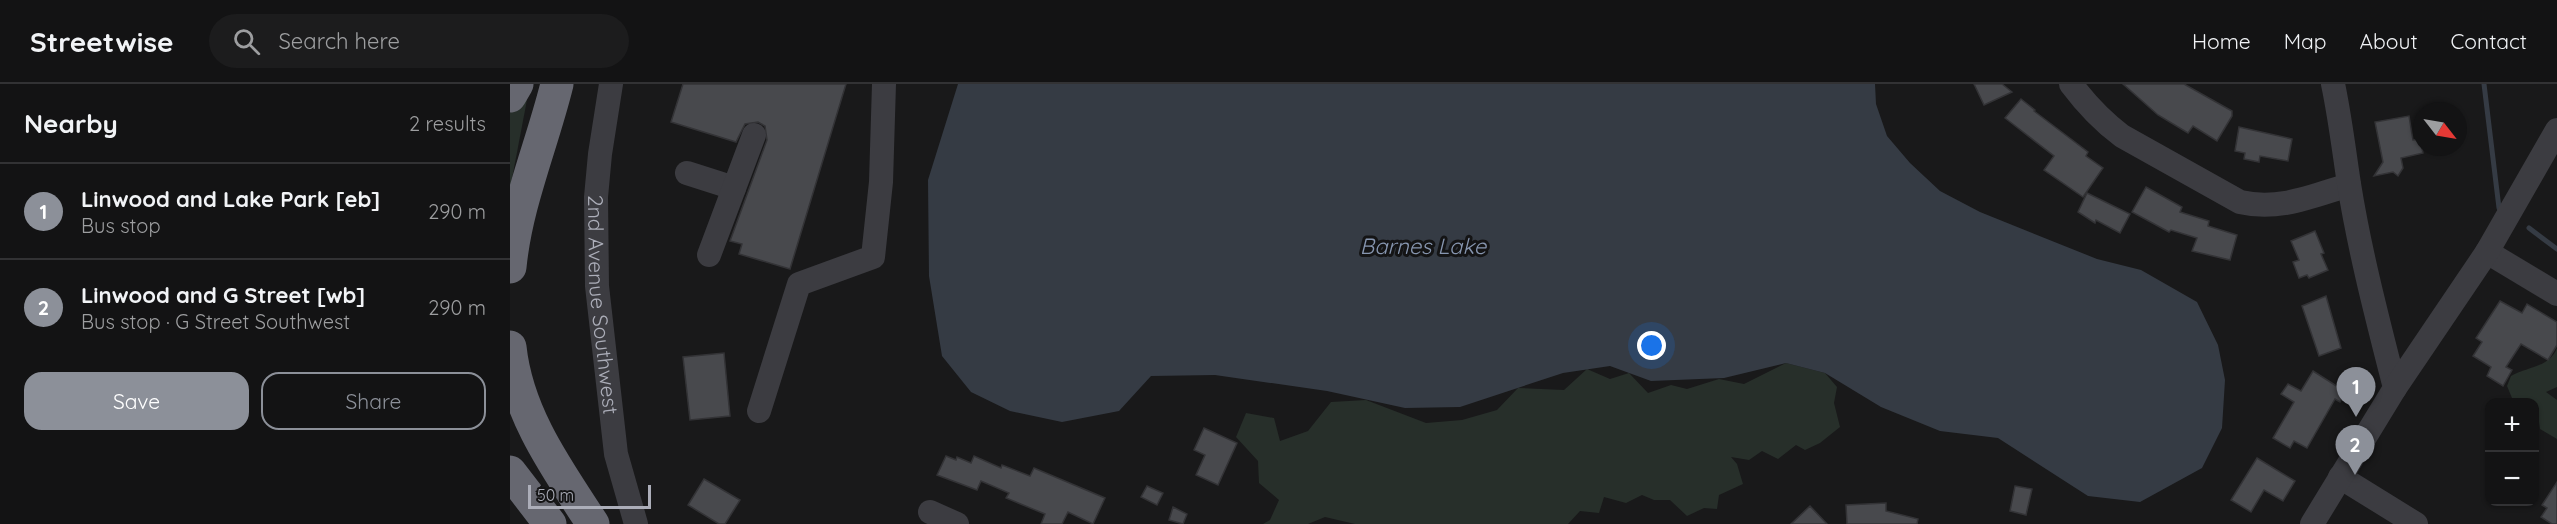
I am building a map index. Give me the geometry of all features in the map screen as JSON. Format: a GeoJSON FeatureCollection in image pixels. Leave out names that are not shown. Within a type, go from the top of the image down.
{"type":"FeatureCollection","features":[{"type":"Feature","properties":{"kind":"highway"},"geometry":{"type":"LineString","coordinates":[[510,96],[517,84]]}},
{"type":"Feature","properties":{"kind":"highway"},"geometry":{"type":"LineString","coordinates":[[510,267],[512,242],[521,202],[535,164],[557,84]]}},
{"type":"Feature","properties":{"kind":"highway"},"geometry":{"type":"LineString","coordinates":[[510,347],[513,373],[529,418],[549,457],[593,524]]}},
{"type":"Feature","properties":{"kind":"highway"},"geometry":{"type":"LineString","coordinates":[[510,472],[550,524]]}},
{"type":"Feature","properties":{"kind":"street","name":"2nd Avenue Southwest"},"geometry":{"type":"LineString","coordinates":[[610,84],[596,197],[597,286],[616,454],[636,524]]}},
{"type":"Feature","properties":{"kind":"street"},"geometry":{"type":"LineString","coordinates":[[759,411],[799,284],[873,257],[881,182],[884,84]]}},
{"type":"Feature","properties":{"kind":"street"},"geometry":{"type":"LineString","coordinates":[[2071,84],[2085,103],[2122,136],[2240,202],[2257,206],[2275,206],[2349,185]]}},
{"type":"Feature","properties":{"kind":"street"},"geometry":{"type":"LineString","coordinates":[[2332,84],[2343,133],[2349,185],[2395,388]]}},
{"type":"Feature","properties":{"kind":"street"},"geometry":{"type":"LineString","coordinates":[[2312,524],[2395,388],[2487,252],[2557,130]]}},
{"type":"Feature","properties":{"kind":"street"},"geometry":{"type":"LineString","coordinates":[[709,255],[754,135]]}},
{"type":"Feature","properties":{"kind":"street"},"geometry":{"type":"LineString","coordinates":[[687,173],[734,188]]}},
{"type":"Feature","properties":{"kind":"street"},"geometry":{"type":"LineString","coordinates":[[2487,252],[2557,294]]}},
{"type":"Feature","properties":{"kind":"street"},"geometry":{"type":"LineString","coordinates":[[2340,477],[2416,524]]}},
{"type":"Feature","properties":{"kind":"street"},"geometry":{"type":"LineString","coordinates":[[930,512],[957,524]]}},
{"type":"Feature","properties":{"kind":"shaded area"},"geometry":{"type":"Polygon","coordinates":[[[530,84],[510,189],[510,113],[530,84]]]}},
{"type":"Feature","properties":{"kind":"shaded area"},"geometry":{"type":"Polygon","coordinates":[[[2557,348],[2557,387],[2546,392],[2557,400],[2557,439],[2540,429],[2539,398],[2512,398],[2507,386],[2511,376],[2543,363],[2553,355],[2557,348]]]}},
{"type":"Feature","properties":{"kind":"shaded area"},"geometry":{"type":"Polygon","coordinates":[[[1786,363],[1825,373],[1837,387],[1834,403],[1840,427],[1820,443],[1805,450],[1796,445],[1778,459],[1762,451],[1749,460],[1731,457],[1737,464],[1743,484],[1719,495],[1717,509],[1704,508],[1687,516],[1670,500],[1654,500],[1642,495],[1626,503],[1604,497],[1599,513],[1580,511],[1568,524],[1355,524],[1325,517],[1308,524],[1263,524],[1270,520],[1279,500],[1259,483],[1258,461],[1236,437],[1246,413],[1274,418],[1280,441],[1308,431],[1331,402],[1366,400],[1426,423],[1462,420],[1497,410],[1518,388],[1564,390],[1587,369],[1610,379],[1629,373],[1648,393],[1671,385],[1687,389],[1719,379],[1744,384],[1786,363]]]}},
{"type":"Feature","properties":{"kind":"water","name":"Barnes Lake"},"geometry":{"type":"Polygon","coordinates":[[[958,84],[1875,84],[1876,104],[1887,136],[1910,163],[1940,191],[1980,212],[2097,259],[2141,270],[2197,302],[2218,345],[2225,380],[2222,428],[2202,468],[2140,502],[2088,496],[1998,438],[1940,431],[1881,407],[1825,373],[1786,363],[1724,378],[1651,381],[1610,366],[1563,373],[1460,407],[1405,408],[1327,391],[1215,375],[1151,376],[1119,411],[1062,422],[1010,411],[971,392],[942,356],[929,276],[928,180],[958,84]]]}},
{"type":"Feature","properties":{"kind":"building"},"geometry":{"type":"Polygon","coordinates":[[[683,84],[846,84],[790,269],[739,254],[742,244],[730,241],[767,140],[765,126],[758,122],[745,124],[736,142],[671,122],[683,84]]]}},
{"type":"Feature","properties":{"kind":"building"},"geometry":{"type":"Polygon","coordinates":[[[1974,84],[2002,84],[2012,92],[1984,105],[1974,84]]]}},
{"type":"Feature","properties":{"kind":"building"},"geometry":{"type":"Polygon","coordinates":[[[2123,84],[2184,84],[2232,111],[2232,116],[2217,141],[2193,126],[2188,133],[2158,115],[2123,84]]]}},
{"type":"Feature","properties":{"kind":"building"},"geometry":{"type":"Polygon","coordinates":[[[2021,99],[2088,152],[2086,156],[2103,168],[2083,197],[2044,170],[2054,156],[2005,118],[2021,99]]]}},
{"type":"Feature","properties":{"kind":"building"},"geometry":{"type":"Polygon","coordinates":[[[2409,116],[2413,155],[2401,158],[2403,168],[2398,176],[2393,172],[2374,176],[2383,162],[2375,122],[2409,116]]]}},
{"type":"Feature","properties":{"kind":"building"},"geometry":{"type":"Polygon","coordinates":[[[2239,127],[2292,139],[2288,161],[2260,156],[2259,162],[2244,159],[2245,153],[2235,151],[2239,127]]]}},
{"type":"Feature","properties":{"kind":"building"},"geometry":{"type":"Polygon","coordinates":[[[2146,187],[2182,207],[2180,212],[2209,221],[2208,226],[2237,235],[2230,260],[2192,251],[2197,238],[2171,230],[2169,232],[2132,212],[2146,187]]]}},
{"type":"Feature","properties":{"kind":"building"},"geometry":{"type":"Polygon","coordinates":[[[2087,193],[2130,214],[2120,233],[2096,220],[2095,223],[2078,212],[2087,193]]]}},
{"type":"Feature","properties":{"kind":"building"},"geometry":{"type":"Polygon","coordinates":[[[2315,231],[2328,270],[2309,278],[2307,275],[2299,278],[2293,262],[2299,260],[2291,241],[2315,231]]]}},
{"type":"Feature","properties":{"kind":"building"},"geometry":{"type":"Polygon","coordinates":[[[2326,296],[2341,348],[2319,356],[2302,306],[2326,296]]]}},
{"type":"Feature","properties":{"kind":"building"},"geometry":{"type":"Polygon","coordinates":[[[2500,301],[2522,313],[2527,304],[2557,322],[2557,345],[2548,360],[2521,344],[2506,367],[2512,370],[2503,386],[2487,376],[2491,367],[2473,356],[2482,342],[2476,338],[2500,301]]]}},
{"type":"Feature","properties":{"kind":"building"},"geometry":{"type":"Polygon","coordinates":[[[724,353],[730,416],[690,420],[683,357],[724,353]]]}},
{"type":"Feature","properties":{"kind":"building"},"geometry":{"type":"Polygon","coordinates":[[[2313,371],[2346,392],[2340,402],[2335,399],[2307,448],[2294,441],[2290,448],[2273,438],[2294,402],[2281,394],[2288,384],[2301,391],[2313,371]]]}},
{"type":"Feature","properties":{"kind":"building"},"geometry":{"type":"Polygon","coordinates":[[[1204,428],[1237,443],[1218,485],[1196,475],[1205,455],[1194,450],[1204,428]]]}},
{"type":"Feature","properties":{"kind":"building"},"geometry":{"type":"Polygon","coordinates":[[[946,456],[956,460],[957,457],[971,463],[974,456],[1001,468],[1002,465],[1030,476],[1034,468],[1105,498],[1093,524],[1068,512],[1062,524],[1041,524],[1045,514],[1006,498],[1009,493],[981,481],[977,490],[937,475],[946,456]]]}},
{"type":"Feature","properties":{"kind":"building"},"geometry":{"type":"Polygon","coordinates":[[[2257,458],[2295,481],[2283,501],[2264,490],[2251,512],[2231,500],[2257,458]]]}},
{"type":"Feature","properties":{"kind":"building"},"geometry":{"type":"Polygon","coordinates":[[[704,479],[740,500],[725,524],[719,524],[688,505],[704,479]]]}},
{"type":"Feature","properties":{"kind":"building"},"geometry":{"type":"Polygon","coordinates":[[[2557,482],[2557,524],[2552,524],[2541,517],[2547,508],[2542,505],[2557,482]]]}},
{"type":"Feature","properties":{"kind":"building"},"geometry":{"type":"Polygon","coordinates":[[[1147,486],[1163,493],[1157,505],[1141,497],[1147,486]]]}},
{"type":"Feature","properties":{"kind":"building"},"geometry":{"type":"Polygon","coordinates":[[[2015,486],[2032,489],[2026,515],[2010,511],[2015,486]]]}},
{"type":"Feature","properties":{"kind":"building"},"geometry":{"type":"Polygon","coordinates":[[[1886,503],[1886,511],[1918,519],[1917,524],[1847,524],[1846,505],[1886,503]]]}},
{"type":"Feature","properties":{"kind":"building"},"geometry":{"type":"Polygon","coordinates":[[[1810,506],[1827,524],[1791,524],[1810,506]]]}},
{"type":"Feature","properties":{"kind":"building"},"geometry":{"type":"Polygon","coordinates":[[[1173,507],[1187,514],[1183,524],[1169,520],[1173,507]]]}},
{"type":"Feature","properties":{"kind":"waterway"},"geometry":{"type":"LineString","coordinates":[[2484,84],[2499,208]]}},
{"type":"Feature","properties":{"kind":"waterway"},"geometry":{"type":"LineString","coordinates":[[2529,228],[2557,249]]}},
{"type":"Feature","properties":{"kind":"place","name":"Linwood and Lake Park [eb]"},"geometry":{"type":"Point","coordinates":[2356,417]}},
{"type":"Feature","properties":{"kind":"place","name":"Linwood and G Street [wb]"},"geometry":{"type":"Point","coordinates":[2355,475]}}]}
